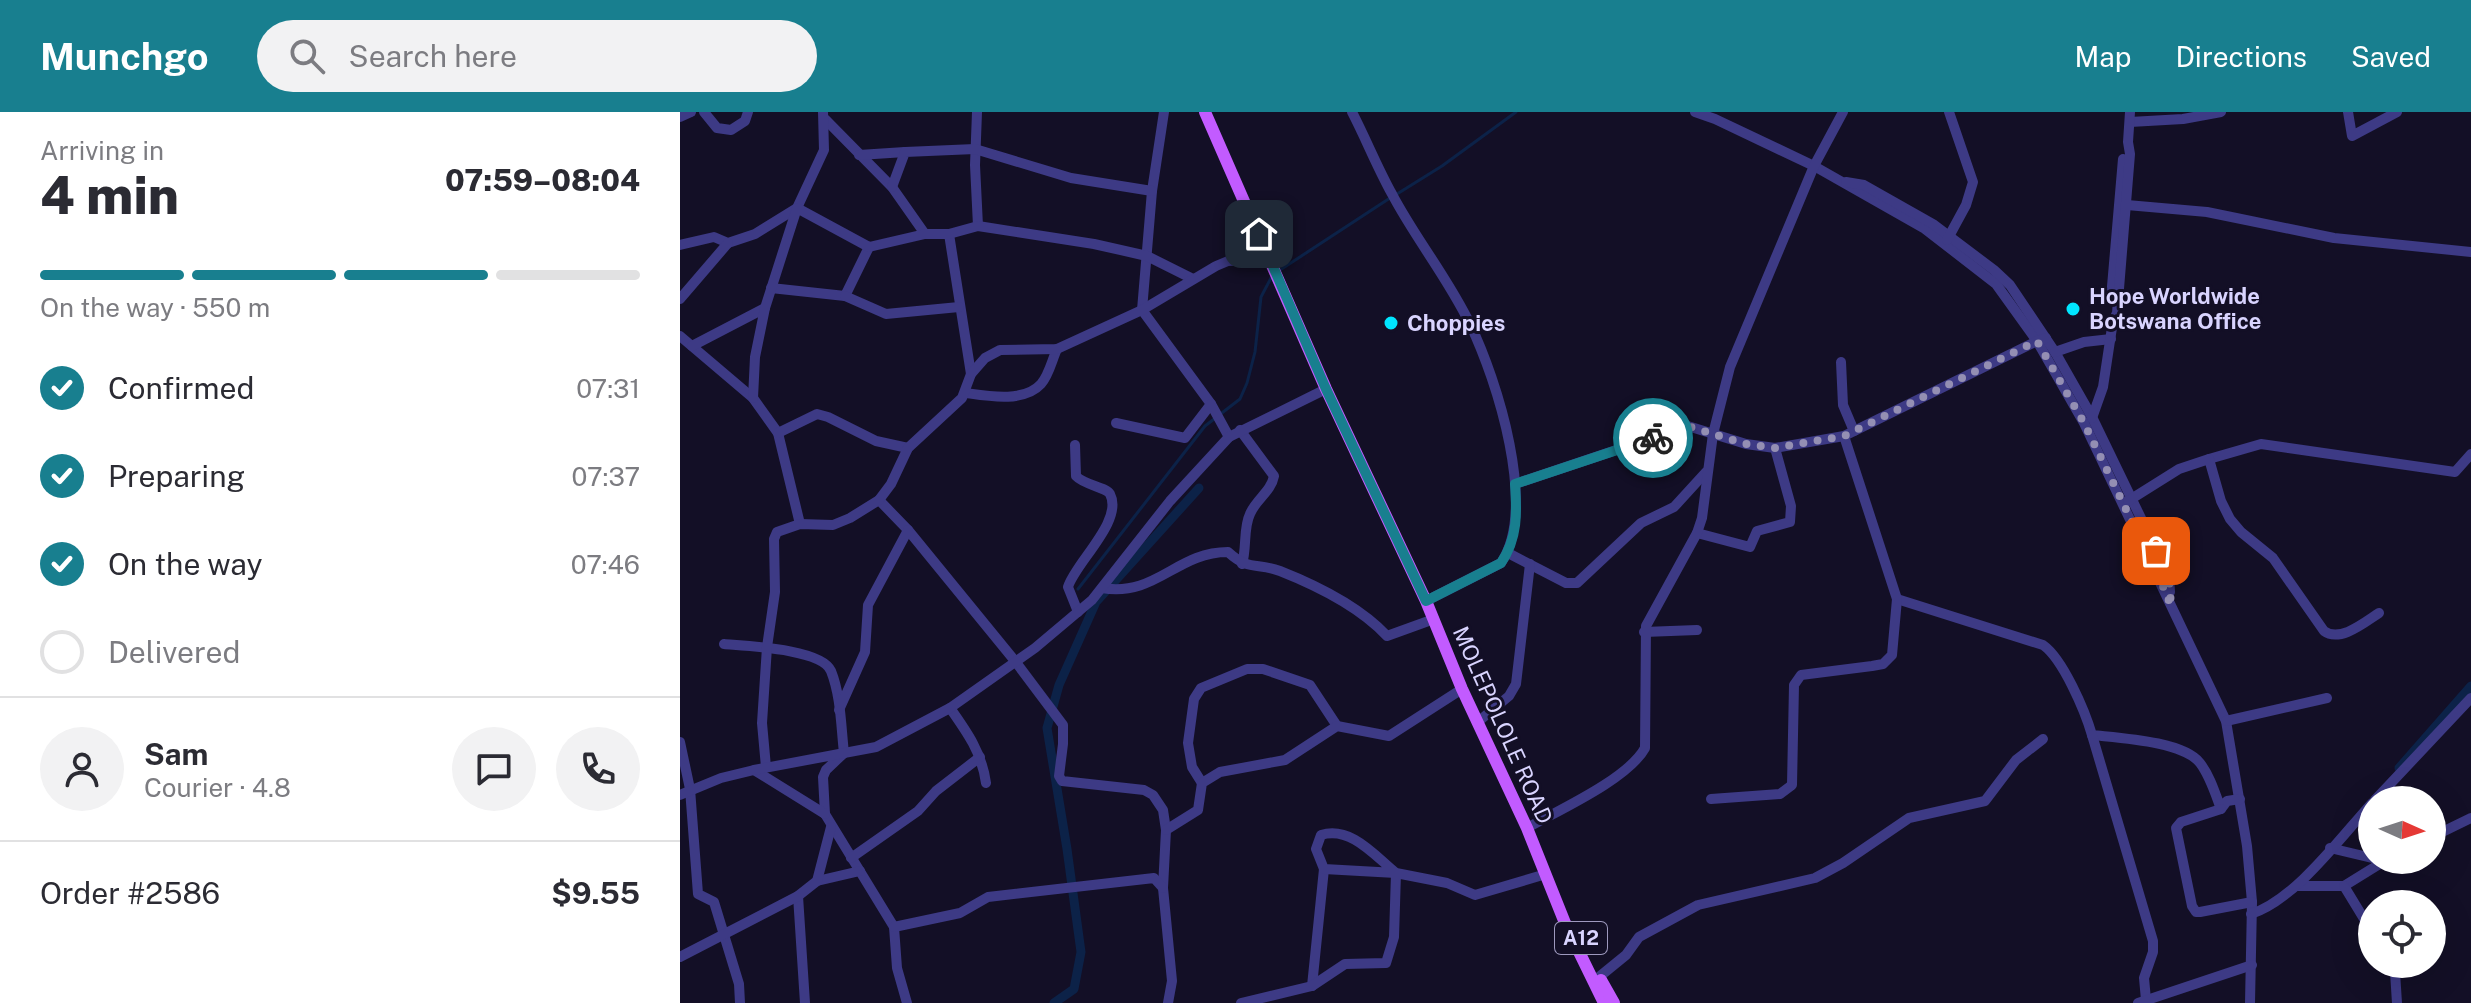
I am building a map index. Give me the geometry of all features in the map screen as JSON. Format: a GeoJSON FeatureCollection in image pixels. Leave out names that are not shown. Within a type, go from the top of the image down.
{"type":"FeatureCollection","features":[{"type":"Feature","properties":{"kind":"main road","name":"MOLEPOLOLE ROAD"},"geometry":{"type":"LineString","coordinates":[[1205,112],[1326,389],[1426,601],[1462,689],[1527,828],[1565,923],[1604,1003]]}},
{"type":"Feature","properties":{"kind":"main road","name":"MOLEPOLOLE ROAD"},"geometry":{"type":"LineString","coordinates":[[1546,874],[1614,1003]]}},
{"type":"Feature","properties":{"kind":"street"},"geometry":{"type":"LineString","coordinates":[[680,117],[691,112]]}},
{"type":"Feature","properties":{"kind":"street"},"geometry":{"type":"LineString","coordinates":[[704,112],[717,128],[725,130],[745,121],[748,112]]}},
{"type":"Feature","properties":{"kind":"street"},"geometry":{"type":"LineString","coordinates":[[977,112],[978,226]]}},
{"type":"Feature","properties":{"kind":"street"},"geometry":{"type":"LineString","coordinates":[[1164,112],[1152,191],[1142,310],[1211,404],[1229,437]]}},
{"type":"Feature","properties":{"kind":"street"},"geometry":{"type":"LineString","coordinates":[[1352,112],[1398,205],[1471,325],[1501,406],[1515,484],[1515,531],[1508,553],[1494,568],[1426,601]]}},
{"type":"Feature","properties":{"kind":"street"},"geometry":{"type":"LineString","coordinates":[[1695,112],[1838,180],[1864,185],[2002,276],[2088,420]]}},
{"type":"Feature","properties":{"kind":"street"},"geometry":{"type":"LineString","coordinates":[[1527,828],[1614,778],[1641,756],[1646,741],[1644,632],[1697,533],[1703,512],[1713,434],[1736,351],[1814,166],[1843,112]]}},
{"type":"Feature","properties":{"kind":"street"},"geometry":{"type":"LineString","coordinates":[[1947,240],[1966,205],[1973,182],[1949,112]]}},
{"type":"Feature","properties":{"kind":"street"},"geometry":{"type":"LineString","coordinates":[[2088,420],[2103,387],[2111,339],[2124,154],[2130,117],[2183,119],[2221,112]]}},
{"type":"Feature","properties":{"kind":"street"},"geometry":{"type":"LineString","coordinates":[[2348,112],[2352,136],[2397,112]]}},
{"type":"Feature","properties":{"kind":"street"},"geometry":{"type":"LineString","coordinates":[[824,116],[842,139],[892,187],[925,234]]}},
{"type":"Feature","properties":{"kind":"street"},"geometry":{"type":"LineString","coordinates":[[753,398],[755,357],[765,308],[797,208],[824,150],[824,116]]}},
{"type":"Feature","properties":{"kind":"street"},"geometry":{"type":"LineString","coordinates":[[824,150],[842,139]]}},
{"type":"Feature","properties":{"kind":"street"},"geometry":{"type":"LineString","coordinates":[[2121,220],[2127,205],[2128,142]]}},
{"type":"Feature","properties":{"kind":"street"},"geometry":{"type":"LineString","coordinates":[[859,155],[975,149],[1071,178],[1152,191]]}},
{"type":"Feature","properties":{"kind":"street"},"geometry":{"type":"LineString","coordinates":[[892,187],[905,152]]}},
{"type":"Feature","properties":{"kind":"street"},"geometry":{"type":"LineString","coordinates":[[2127,205],[2207,212],[2334,238],[2471,252]]}},
{"type":"Feature","properties":{"kind":"street"},"geometry":{"type":"LineString","coordinates":[[797,208],[869,247],[978,226],[1094,244],[1147,256],[1193,279]]}},
{"type":"Feature","properties":{"kind":"street"},"geometry":{"type":"LineString","coordinates":[[680,299],[728,243],[755,234],[797,208]]}},
{"type":"Feature","properties":{"kind":"street"},"geometry":{"type":"LineString","coordinates":[[766,767],[762,723],[767,647],[775,592],[775,536],[780,530],[800,524],[833,525],[879,500],[891,484],[908,448],[966,393],[971,374],[949,234]]}},
{"type":"Feature","properties":{"kind":"street"},"geometry":{"type":"LineString","coordinates":[[680,245],[714,237],[728,243]]}},
{"type":"Feature","properties":{"kind":"street"},"geometry":{"type":"LineString","coordinates":[[845,296],[869,247]]}},
{"type":"Feature","properties":{"kind":"street"},"geometry":{"type":"LineString","coordinates":[[971,374],[985,358],[1000,350],[1057,349],[1142,310],[1228,261],[1269,259]]}},
{"type":"Feature","properties":{"kind":"street"},"geometry":{"type":"LineString","coordinates":[[771,288],[845,296],[886,314],[959,307]]}},
{"type":"Feature","properties":{"kind":"street"},"geometry":{"type":"LineString","coordinates":[[692,346],[765,308]]}},
{"type":"Feature","properties":{"kind":"street"},"geometry":{"type":"LineString","coordinates":[[680,336],[753,398],[778,433],[800,524]]}},
{"type":"Feature","properties":{"kind":"street"},"geometry":{"type":"LineString","coordinates":[[2055,352],[2084,342],[2111,339]]}},
{"type":"Feature","properties":{"kind":"street"},"geometry":{"type":"LineString","coordinates":[[1515,484],[1658,436],[1678,423],[1746,444],[1775,448],[1849,433],[2042,340]]}},
{"type":"Feature","properties":{"kind":"street"},"geometry":{"type":"LineString","coordinates":[[2042,340],[2055,352],[2088,420],[2226,721],[2240,799],[2252,902],[2250,1003]]}},
{"type":"Feature","properties":{"kind":"street"},"geometry":{"type":"LineString","coordinates":[[966,393],[1000,397],[1037,388],[1057,349]]}},
{"type":"Feature","properties":{"kind":"street"},"geometry":{"type":"LineString","coordinates":[[1711,799],[1788,791],[1794,777],[1796,678],[1805,673],[1872,666],[1889,659],[1895,648],[1897,599],[1849,433],[1843,405],[1841,362]]}},
{"type":"Feature","properties":{"kind":"street"},"geometry":{"type":"LineString","coordinates":[[685,792],[766,767],[883,745],[950,708],[1078,612],[1102,588],[1170,501],[1229,437],[1326,389]]}},
{"type":"Feature","properties":{"kind":"street"},"geometry":{"type":"LineString","coordinates":[[1116,423],[1185,438],[1211,404]]}},
{"type":"Feature","properties":{"kind":"street"},"geometry":{"type":"LineString","coordinates":[[778,433],[817,414],[876,441],[908,448]]}},
{"type":"Feature","properties":{"kind":"street"},"geometry":{"type":"LineString","coordinates":[[1240,430],[1274,476],[1270,488],[1254,505],[1248,518],[1247,549],[1242,564]]}},
{"type":"Feature","properties":{"kind":"street"},"geometry":{"type":"LineString","coordinates":[[2127,502],[2179,469],[2261,444],[2455,472],[2471,454]]}},
{"type":"Feature","properties":{"kind":"street"},"geometry":{"type":"LineString","coordinates":[[1075,445],[1076,476],[1082,482],[1110,494],[1111,504],[1109,521],[1103,534],[1073,574],[1068,587],[1078,612]]}},
{"type":"Feature","properties":{"kind":"street"},"geometry":{"type":"LineString","coordinates":[[1697,533],[1750,547],[1757,531],[1790,522],[1791,506],[1775,448]]}},
{"type":"Feature","properties":{"kind":"street"},"geometry":{"type":"LineString","coordinates":[[2209,459],[2221,501],[2230,519],[2273,558],[2324,631],[2340,636],[2379,613]]}},
{"type":"Feature","properties":{"kind":"street"},"geometry":{"type":"LineString","coordinates":[[1508,553],[1566,583],[1577,583],[1641,523],[1674,507],[1706,472]]}},
{"type":"Feature","properties":{"kind":"street"},"geometry":{"type":"LineString","coordinates":[[879,500],[908,530],[1063,725],[1059,776],[1062,781],[1144,790],[1153,795],[1163,810],[1166,830],[1163,888],[1172,981],[1168,1003]]}},
{"type":"Feature","properties":{"kind":"street"},"geometry":{"type":"LineString","coordinates":[[839,710],[865,652],[868,605],[908,530]]}},
{"type":"Feature","properties":{"kind":"street"},"geometry":{"type":"LineString","coordinates":[[1102,588],[1115,591],[1146,585],[1207,553],[1228,552],[1242,564],[1275,570],[1340,599],[1387,636],[1434,619]]}},
{"type":"Feature","properties":{"kind":"street"},"geometry":{"type":"LineString","coordinates":[[1479,721],[1509,696],[1516,684],[1530,564]]}},
{"type":"Feature","properties":{"kind":"street"},"geometry":{"type":"LineString","coordinates":[[1897,599],[2048,649],[2079,700],[2092,735],[2153,941],[2142,1002],[2252,965]]}},
{"type":"Feature","properties":{"kind":"street"},"geometry":{"type":"LineString","coordinates":[[1644,632],[1697,630]]}},
{"type":"Feature","properties":{"kind":"street"},"geometry":{"type":"LineString","coordinates":[[724,644],[767,647],[825,663],[831,671],[844,753]]}},
{"type":"Feature","properties":{"kind":"street"},"geometry":{"type":"LineString","coordinates":[[1166,830],[1198,810],[1202,783],[1192,767],[1188,743],[1194,699],[1201,688],[1247,669],[1263,669],[1310,685],[1337,726]]}},
{"type":"Feature","properties":{"kind":"street"},"geometry":{"type":"LineString","coordinates":[[1202,783],[1220,772],[1285,760],[1337,726],[1389,736],[1462,689]]}},
{"type":"Feature","properties":{"kind":"street"},"geometry":{"type":"LineString","coordinates":[[2226,721],[2327,698]]}},
{"type":"Feature","properties":{"kind":"street"},"geometry":{"type":"LineString","coordinates":[[2389,786],[2471,698]]}},
{"type":"Feature","properties":{"kind":"street"},"geometry":{"type":"LineString","coordinates":[[950,708],[972,740],[986,783]]}},
{"type":"Feature","properties":{"kind":"street"},"geometry":{"type":"LineString","coordinates":[[2092,735],[2157,744],[2190,754],[2202,766],[2221,809]]}},
{"type":"Feature","properties":{"kind":"street"},"geometry":{"type":"LineString","coordinates":[[1599,977],[1626,955],[1639,937],[1698,905],[1815,878],[1843,863],[1909,818],[1985,801],[2016,760],[2043,739]]}},
{"type":"Feature","properties":{"kind":"street"},"geometry":{"type":"LineString","coordinates":[[680,742],[698,894],[714,902],[739,984],[740,1003]]}},
{"type":"Feature","properties":{"kind":"street"},"geometry":{"type":"LineString","coordinates":[[844,753],[823,777],[825,814],[894,927],[897,968],[907,1003]]}},
{"type":"Feature","properties":{"kind":"street"},"geometry":{"type":"LineString","coordinates":[[851,858],[918,811],[936,791],[980,757]]}},
{"type":"Feature","properties":{"kind":"street"},"geometry":{"type":"LineString","coordinates":[[754,770],[825,814]]}},
{"type":"Feature","properties":{"kind":"street"},"geometry":{"type":"LineString","coordinates":[[2240,799],[2227,801],[2221,809],[2181,822],[2176,828],[2192,906],[2196,912],[2252,902]]}},
{"type":"Feature","properties":{"kind":"street"},"geometry":{"type":"LineString","coordinates":[[2446,830],[2471,818]]}},
{"type":"Feature","properties":{"kind":"street"},"geometry":{"type":"LineString","coordinates":[[2251,914],[2272,906],[2297,886],[2358,819]]}},
{"type":"Feature","properties":{"kind":"street"},"geometry":{"type":"LineString","coordinates":[[817,881],[831,827]]}},
{"type":"Feature","properties":{"kind":"street"},"geometry":{"type":"LineString","coordinates":[[1312,986],[1324,869],[1316,844],[1321,835],[1337,832],[1350,836],[1396,873]]}},
{"type":"Feature","properties":{"kind":"street"},"geometry":{"type":"LineString","coordinates":[[2330,848],[2358,855]]}},
{"type":"Feature","properties":{"kind":"street"},"geometry":{"type":"LineString","coordinates":[[1324,869],[1396,873],[1447,883],[1475,895],[1546,874]]}},
{"type":"Feature","properties":{"kind":"street"},"geometry":{"type":"LineString","coordinates":[[680,957],[798,896],[817,881],[860,871]]}},
{"type":"Feature","properties":{"kind":"street"},"geometry":{"type":"LineString","coordinates":[[1241,1003],[1312,986],[1345,964],[1386,963],[1394,937],[1396,873]]}},
{"type":"Feature","properties":{"kind":"street"},"geometry":{"type":"LineString","coordinates":[[2297,886],[2344,886],[2362,874]]}},
{"type":"Feature","properties":{"kind":"street"},"geometry":{"type":"LineString","coordinates":[[894,927],[960,913],[988,897],[1154,878],[1163,888]]}},
{"type":"Feature","properties":{"kind":"street"},"geometry":{"type":"LineString","coordinates":[[2344,886],[2358,909]]}},
{"type":"Feature","properties":{"kind":"street"},"geometry":{"type":"LineString","coordinates":[[798,896],[805,1003]]}},
{"type":"Feature","properties":{"kind":"street"},"geometry":{"type":"LineString","coordinates":[[2395,978],[2397,1003]]}},
{"type":"Feature","properties":{"kind":"waterway"},"geometry":{"type":"LineString","coordinates":[[1397,194],[1442,166],[1516,112]]}},
{"type":"Feature","properties":{"kind":"waterway"},"geometry":{"type":"LineString","coordinates":[[1280,270],[1390,198]]}},
{"type":"Feature","properties":{"kind":"waterway"},"geometry":{"type":"LineString","coordinates":[[1078,589],[1205,426],[1240,399],[1255,352],[1261,297],[1271,278]]}},
{"type":"Feature","properties":{"kind":"waterway"},"geometry":{"type":"LineString","coordinates":[[1054,1003],[1074,989],[1081,952],[1047,728],[1059,685],[1096,602],[1199,488]]}},
{"type":"Feature","properties":{"kind":"waterway"},"geometry":{"type":"LineString","coordinates":[[2399,768],[2471,686]]}},
{"type":"Feature","properties":{"kind":"way so far"},"geometry":{"type":"LineString","coordinates":[[1653,438],[1678,423],[1746,444],[1775,448],[1844,436],[2037,341],[2084,423],[2171,606],[2169,576],[2156,551]]}},
{"type":"Feature","properties":{"kind":"place","name":"Hope Worldwide Botswana Office"},"geometry":{"type":"Point","coordinates":[2073,309]}},
{"type":"Feature","properties":{"kind":"place","name":"Choppies"},"geometry":{"type":"Point","coordinates":[1391,323]}},
{"type":"Feature","properties":{"kind":"route"},"geometry":{"type":"LineString","coordinates":[[1259,234],[1326,389],[1426,601],[1501,563],[1508,553],[1515,531],[1515,484],[1653,438]]}}]}
